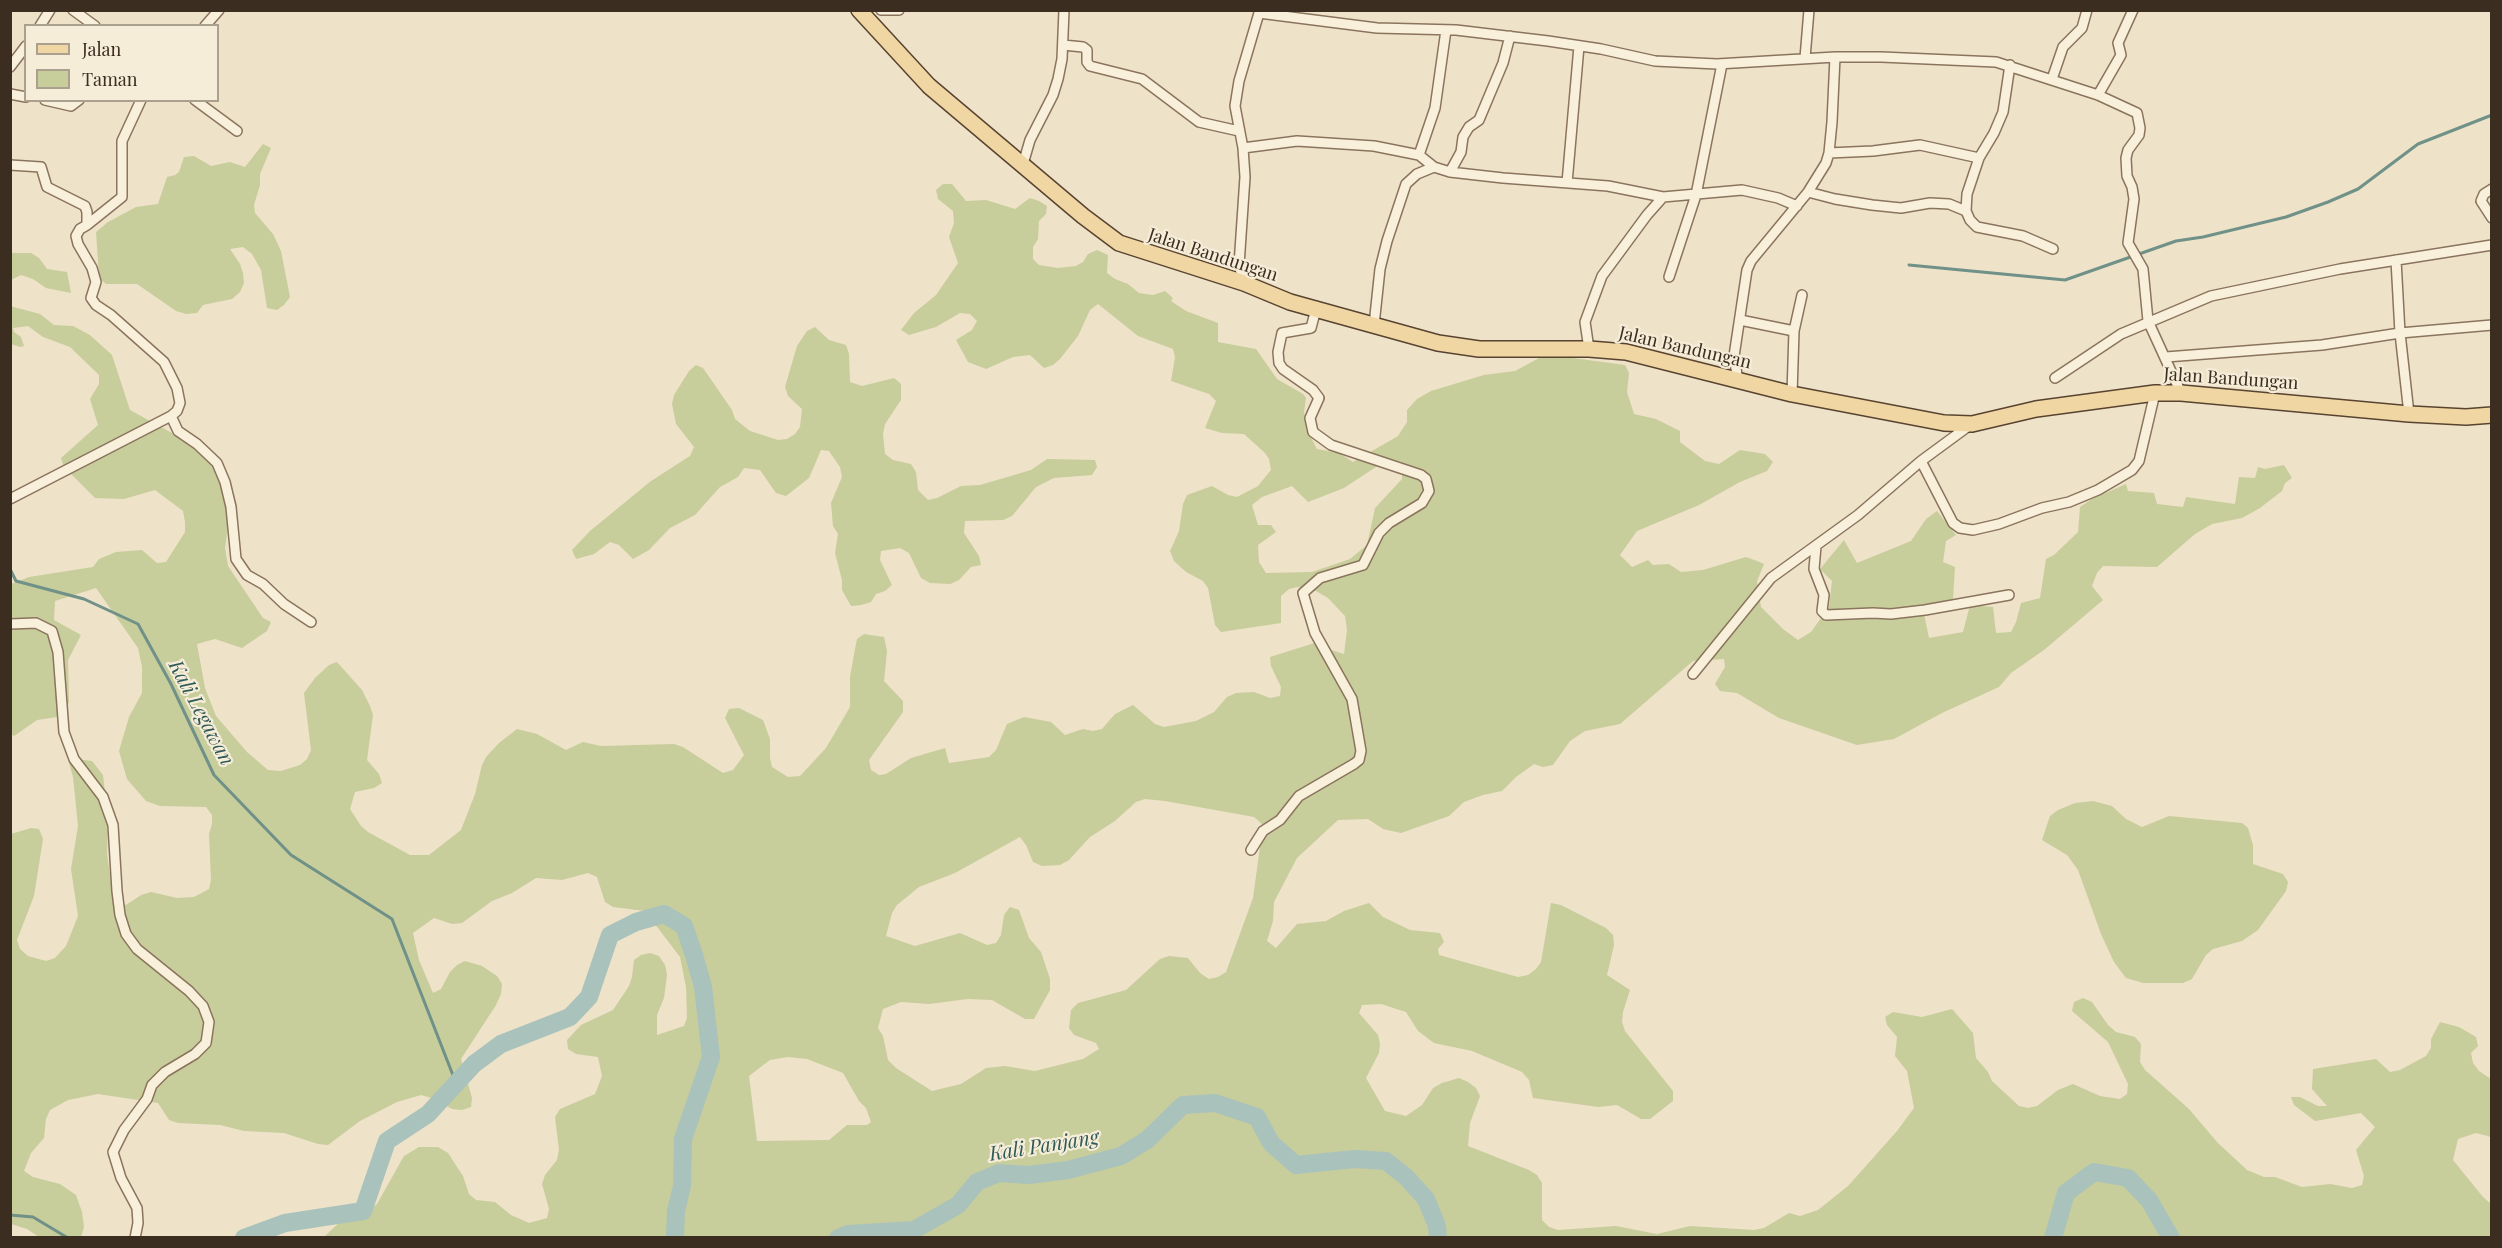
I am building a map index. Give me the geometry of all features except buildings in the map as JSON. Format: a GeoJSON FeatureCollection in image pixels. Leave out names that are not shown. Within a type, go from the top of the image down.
{"type":"FeatureCollection","features":[{"type":"Feature","properties":{"kind":"main road","name":"Jalan Bandungan"},"geometry":{"type":"LineString","coordinates":[[859,10],[929,86],[1083,216],[1119,243],[1244,283],[1290,302],[1438,343],[1479,349],[1589,349],[1626,352],[1792,394],[1932,422],[1972,424],[2036,409],[2155,393],[2181,393],[2409,414],[2466,417],[2492,415]]}},
{"type":"Feature","properties":{"kind":"street"},"geometry":{"type":"LineString","coordinates":[[41,24],[50,10]]}},
{"type":"Feature","properties":{"kind":"street"},"geometry":{"type":"LineString","coordinates":[[73,10],[92,24]]}},
{"type":"Feature","properties":{"kind":"street"},"geometry":{"type":"LineString","coordinates":[[207,24],[219,10]]}},
{"type":"Feature","properties":{"kind":"street"},"geometry":{"type":"LineString","coordinates":[[881,10],[899,10]]}},
{"type":"Feature","properties":{"kind":"street"},"geometry":{"type":"LineString","coordinates":[[1023,165],[1029,140],[1053,95],[1058,79],[1063,45],[1064,10]]}},
{"type":"Feature","properties":{"kind":"street"},"geometry":{"type":"LineString","coordinates":[[1805,58],[1809,10]]}},
{"type":"Feature","properties":{"kind":"street"},"geometry":{"type":"LineString","coordinates":[[2052,79],[2063,47],[2082,28],[2087,10]]}},
{"type":"Feature","properties":{"kind":"street"},"geometry":{"type":"LineString","coordinates":[[2098,95],[2121,55],[2118,43],[2133,10]]}},
{"type":"Feature","properties":{"kind":"street"},"geometry":{"type":"LineString","coordinates":[[1244,283],[1239,265],[1245,177],[1243,148],[1235,106],[1255,12],[1377,28],[1446,30],[1510,36],[1579,46],[1655,61],[1722,64],[1835,57],[1996,62],[2052,79],[2134,110],[2140,121],[2139,135],[2128,150],[2126,158],[2127,176],[2134,192],[2128,243],[2143,269],[2148,321],[2181,393]]}},
{"type":"Feature","properties":{"kind":"street"},"geometry":{"type":"LineString","coordinates":[[1419,154],[1435,108],[1446,30]]}},
{"type":"Feature","properties":{"kind":"street"},"geometry":{"type":"LineString","coordinates":[[1450,172],[1461,152],[1463,137],[1469,127],[1479,120],[1503,63],[1510,36]]}},
{"type":"Feature","properties":{"kind":"street"},"geometry":{"type":"LineString","coordinates":[[1063,45],[1083,47],[1087,50],[1087,62],[1090,66],[1142,79],[1199,122],[1239,131]]}},
{"type":"Feature","properties":{"kind":"street"},"geometry":{"type":"LineString","coordinates":[[1567,183],[1579,46]]}},
{"type":"Feature","properties":{"kind":"street"},"geometry":{"type":"LineString","coordinates":[[10,68],[24,49]]}},
{"type":"Feature","properties":{"kind":"street"},"geometry":{"type":"LineString","coordinates":[[1738,381],[1734,356],[1744,285],[1751,261],[1808,192],[1826,163],[1829,153],[1835,57]]}},
{"type":"Feature","properties":{"kind":"street"},"geometry":{"type":"LineString","coordinates":[[1669,277],[1696,195],[1722,64]]}},
{"type":"Feature","properties":{"kind":"street"},"geometry":{"type":"LineString","coordinates":[[2010,65],[2003,112],[1994,133],[1978,158],[1967,194],[1966,211],[1970,220],[1977,227],[2023,236],[2053,249]]}},
{"type":"Feature","properties":{"kind":"street"},"geometry":{"type":"LineString","coordinates":[[53,102],[70,106],[76,102]]}},
{"type":"Feature","properties":{"kind":"street"},"geometry":{"type":"LineString","coordinates":[[10,499],[171,416],[177,411],[180,403],[179,395],[164,362],[111,315],[96,305],[91,298],[96,282],[92,268],[76,236],[80,229],[122,197],[122,141],[140,102]]}},
{"type":"Feature","properties":{"kind":"street"},"geometry":{"type":"LineString","coordinates":[[198,102],[237,131]]}},
{"type":"Feature","properties":{"kind":"street"},"geometry":{"type":"LineString","coordinates":[[1243,148],[1297,141],[1374,146],[1419,154],[1434,167],[1450,172],[1608,186],[1664,197],[1743,190],[1778,198],[1797,206]]}},
{"type":"Feature","properties":{"kind":"street"},"geometry":{"type":"LineString","coordinates":[[1829,153],[1873,151],[1920,145],[1978,158]]}},
{"type":"Feature","properties":{"kind":"street"},"geometry":{"type":"LineString","coordinates":[[10,165],[41,167],[47,187],[85,206],[87,225]]}},
{"type":"Feature","properties":{"kind":"street"},"geometry":{"type":"LineString","coordinates":[[1374,325],[1380,269],[1406,184],[1417,174],[1434,167]]}},
{"type":"Feature","properties":{"kind":"street"},"geometry":{"type":"LineString","coordinates":[[2492,189],[2484,194],[2481,201],[2492,218]]}},
{"type":"Feature","properties":{"kind":"street"},"geometry":{"type":"LineString","coordinates":[[1808,192],[1835,200],[1872,205],[1900,208],[1930,203],[1949,204],[1966,211]]}},
{"type":"Feature","properties":{"kind":"street"},"geometry":{"type":"LineString","coordinates":[[1589,349],[1585,322],[1602,276],[1632,234],[1664,197]]}},
{"type":"Feature","properties":{"kind":"street"},"geometry":{"type":"LineString","coordinates":[[2055,378],[2115,338],[2148,321],[2211,296],[2282,280],[2492,245]]}},
{"type":"Feature","properties":{"kind":"street"},"geometry":{"type":"LineString","coordinates":[[2396,260],[2400,333],[2409,414]]}},
{"type":"Feature","properties":{"kind":"street"},"geometry":{"type":"LineString","coordinates":[[1792,394],[1794,331],[1802,295]]}},
{"type":"Feature","properties":{"kind":"street"},"geometry":{"type":"LineString","coordinates":[[1251,850],[1263,831],[1280,820],[1299,796],[1351,766],[1359,760],[1361,751],[1352,699],[1315,633],[1303,593],[1320,578],[1363,565],[1379,532],[1389,523],[1422,503],[1429,490],[1426,479],[1421,475],[1331,445],[1313,432],[1310,418],[1319,398],[1313,390],[1283,369],[1279,363],[1278,352],[1282,333],[1311,328],[1316,309]]}},
{"type":"Feature","properties":{"kind":"street"},"geometry":{"type":"LineString","coordinates":[[1740,320],[1794,331]]}},
{"type":"Feature","properties":{"kind":"street"},"geometry":{"type":"LineString","coordinates":[[2166,357],[2322,345],[2400,333],[2492,325]]}},
{"type":"Feature","properties":{"kind":"street"},"geometry":{"type":"LineString","coordinates":[[1921,461],[1953,523],[1960,528],[1973,530],[1999,524],[2042,508],[2069,502],[2098,490],[2132,470],[2142,452],[2145,429],[2155,393]]}},
{"type":"Feature","properties":{"kind":"street"},"geometry":{"type":"LineString","coordinates":[[171,416],[178,430],[197,444],[216,463],[225,482],[231,507],[236,559],[247,575],[263,584],[284,604],[311,622]]}},
{"type":"Feature","properties":{"kind":"street"},"geometry":{"type":"LineString","coordinates":[[1693,674],[1766,584],[1857,515],[1921,461],[1972,424]]}},
{"type":"Feature","properties":{"kind":"street"},"geometry":{"type":"LineString","coordinates":[[1816,546],[1814,568],[1824,595],[1822,611],[1826,615],[1891,614],[2009,595]]}},
{"type":"Feature","properties":{"kind":"street"},"geometry":{"type":"LineString","coordinates":[[10,624],[36,623],[52,631],[58,652],[64,732],[74,759],[103,797],[113,825],[117,891],[120,915],[126,934],[137,949],[203,1005],[209,1022],[206,1043],[195,1054],[165,1072],[152,1084],[147,1099],[124,1130],[113,1152],[121,1178],[137,1208],[138,1223],[135,1238]]}},
{"type":"Feature","properties":{"kind":"green space"},"geometry":{"type":"Polygon","coordinates":[[[263,144],[271,148],[260,174],[260,185],[254,205],[255,213],[273,234],[281,251],[290,297],[284,305],[277,310],[267,308],[261,270],[252,254],[243,247],[230,249],[243,273],[244,283],[240,292],[232,299],[203,305],[197,313],[186,314],[176,311],[137,284],[106,284],[101,280],[96,232],[108,222],[136,207],[158,204],[167,177],[179,172],[184,157],[194,156],[211,166],[230,162],[245,167],[263,144]]]}},
{"type":"Feature","properties":{"kind":"green space"},"geometry":{"type":"Polygon","coordinates":[[[943,184],[952,184],[966,201],[986,200],[1015,209],[1030,198],[1047,206],[1046,214],[1039,221],[1038,239],[1033,247],[1033,259],[1039,265],[1058,268],[1076,266],[1083,262],[1088,254],[1097,250],[1108,255],[1107,273],[1115,279],[1128,284],[1139,293],[1153,295],[1165,291],[1173,298],[1171,301],[1186,311],[1218,323],[1218,342],[1256,349],[1277,379],[1303,394],[1306,398],[1304,412],[1307,430],[1317,449],[1339,453],[1353,462],[1398,436],[1407,422],[1407,410],[1417,399],[1431,391],[1484,375],[1515,371],[1541,357],[1573,358],[1625,365],[1629,373],[1627,392],[1634,414],[1656,419],[1680,431],[1680,442],[1705,461],[1719,464],[1740,450],[1765,454],[1773,462],[1767,471],[1740,482],[1699,505],[1637,531],[1620,555],[1632,567],[1648,560],[1653,565],[1669,564],[1681,572],[1703,570],[1746,557],[1764,564],[1757,581],[1761,607],[1798,640],[1811,632],[1829,607],[1832,581],[1820,569],[1844,540],[1857,563],[1911,541],[1926,519],[1937,511],[1956,535],[1946,541],[1943,562],[1955,567],[1953,600],[1924,614],[1929,638],[1963,632],[1970,605],[1993,607],[1996,633],[2011,632],[2021,603],[2040,598],[2046,559],[2054,555],[2078,532],[2080,507],[2092,499],[2126,484],[2128,491],[2154,493],[2157,504],[2183,507],[2186,497],[2235,504],[2239,477],[2255,478],[2258,467],[2265,469],[2284,465],[2292,478],[2285,483],[2282,491],[2242,518],[2212,524],[2195,534],[2157,567],[2103,566],[2097,573],[2092,586],[2103,600],[2044,650],[2011,673],[1999,687],[1942,713],[1894,739],[1857,745],[1779,718],[1737,693],[1720,691],[1715,684],[1725,667],[1724,659],[1693,661],[1620,724],[1585,731],[1570,741],[1553,765],[1543,767],[1534,764],[1502,791],[1464,802],[1449,816],[1401,833],[1383,829],[1368,819],[1338,820],[1297,858],[1274,902],[1273,921],[1267,941],[1276,948],[1297,924],[1326,921],[1344,911],[1369,903],[1383,917],[1410,930],[1440,933],[1444,942],[1438,949],[1439,955],[1518,977],[1528,975],[1541,962],[1551,903],[1561,905],[1606,928],[1613,935],[1614,945],[1607,975],[1630,990],[1623,1012],[1622,1022],[1625,1031],[1673,1091],[1673,1101],[1650,1119],[1641,1119],[1617,1105],[1598,1107],[1533,1098],[1529,1080],[1522,1072],[1472,1051],[1434,1043],[1418,1031],[1406,1012],[1381,1004],[1362,1005],[1359,1013],[1378,1035],[1379,1053],[1366,1078],[1385,1111],[1406,1116],[1422,1105],[1433,1088],[1442,1083],[1459,1078],[1468,1082],[1476,1088],[1480,1096],[1470,1123],[1468,1146],[1537,1175],[1542,1183],[1542,1220],[1549,1227],[1558,1230],[1616,1226],[1657,1234],[1690,1226],[1754,1230],[1764,1228],[1789,1213],[1800,1216],[1818,1210],[1848,1186],[1897,1131],[1914,1108],[1907,1071],[1895,1056],[1897,1037],[1887,1025],[1885,1017],[1893,1012],[1922,1017],[1952,1009],[1973,1033],[1976,1058],[1988,1072],[1992,1081],[2019,1106],[2028,1108],[2037,1106],[2058,1090],[2073,1084],[2100,1096],[2120,1099],[2127,1094],[2128,1084],[2108,1042],[2072,1011],[2074,1002],[2083,998],[2092,1002],[2108,1025],[2116,1032],[2135,1037],[2141,1044],[2140,1062],[2145,1070],[2189,1109],[2217,1142],[2247,1170],[2302,1187],[2330,1184],[2352,1188],[2362,1185],[2364,1176],[2356,1150],[2375,1127],[2361,1113],[2315,1121],[2294,1105],[2291,1097],[2300,1097],[2318,1106],[2327,1106],[2312,1089],[2313,1069],[2376,1059],[2390,1072],[2400,1070],[2426,1056],[2431,1048],[2431,1039],[2440,1022],[2459,1027],[2476,1037],[2478,1046],[2471,1053],[2473,1063],[2479,1071],[2491,1079],[2491,1137],[2476,1133],[2458,1139],[2453,1160],[2491,1204],[2491,1237],[324,1237],[342,1220],[370,1210],[377,1204],[404,1156],[419,1147],[438,1147],[448,1153],[463,1176],[469,1194],[476,1200],[495,1202],[511,1215],[529,1223],[547,1218],[549,1209],[542,1184],[545,1175],[557,1160],[559,1150],[555,1117],[560,1109],[595,1094],[602,1076],[598,1057],[576,1054],[568,1049],[567,1040],[581,1025],[613,1010],[629,986],[634,960],[650,953],[659,956],[665,965],[667,975],[664,998],[657,1015],[657,1035],[684,1026],[687,1018],[686,987],[680,957],[645,911],[613,907],[605,902],[597,877],[588,873],[562,880],[536,878],[512,893],[492,901],[462,923],[452,924],[434,918],[413,933],[419,960],[433,993],[441,989],[450,972],[457,965],[465,961],[482,966],[497,976],[502,984],[496,1005],[461,1059],[472,1098],[471,1107],[462,1110],[452,1109],[435,1099],[421,1095],[397,1102],[360,1121],[328,1145],[284,1133],[244,1131],[220,1125],[178,1123],[169,1120],[158,1103],[98,1094],[68,1100],[50,1110],[46,1119],[44,1138],[31,1153],[24,1171],[33,1177],[60,1184],[76,1195],[84,1227],[81,1237],[39,1237],[27,1229],[11,1224],[11,834],[31,828],[39,829],[43,839],[34,896],[17,940],[20,949],[28,956],[46,961],[55,958],[66,946],[78,916],[71,869],[78,826],[73,777],[69,763],[76,759],[92,761],[103,775],[108,818],[107,854],[113,896],[126,905],[141,895],[151,892],[177,898],[194,897],[209,889],[211,880],[209,834],[212,815],[206,807],[160,806],[146,801],[127,779],[119,751],[129,717],[142,693],[142,667],[138,648],[96,588],[55,601],[54,620],[81,635],[68,660],[69,702],[64,716],[37,720],[14,736],[11,733],[11,584],[29,577],[93,567],[99,559],[116,552],[142,550],[157,563],[166,562],[185,532],[185,522],[183,511],[155,490],[124,499],[95,498],[64,467],[61,458],[98,425],[90,399],[99,384],[99,375],[70,347],[43,337],[28,326],[13,328],[14,332],[21,337],[24,346],[11,344],[10,306],[40,314],[54,325],[73,326],[90,335],[112,355],[130,410],[190,443],[212,464],[222,480],[229,519],[225,548],[228,566],[263,618],[271,622],[267,631],[242,648],[215,639],[197,644],[205,688],[216,716],[247,752],[268,770],[281,771],[300,765],[307,759],[311,750],[304,693],[315,678],[329,665],[337,662],[362,690],[370,706],[373,715],[367,760],[379,774],[382,783],[374,788],[355,792],[350,809],[361,826],[368,832],[410,855],[429,855],[461,830],[486,757],[517,729],[537,734],[566,750],[583,742],[601,746],[674,744],[683,747],[723,773],[733,770],[744,755],[725,718],[729,709],[739,708],[763,720],[770,739],[772,767],[788,777],[800,776],[826,748],[850,707],[850,677],[855,649],[857,639],[864,634],[884,637],[887,651],[884,681],[903,701],[903,712],[869,760],[871,770],[879,775],[886,774],[911,758],[945,748],[949,763],[989,757],[996,750],[1007,724],[1024,717],[1051,722],[1065,735],[1083,729],[1093,731],[1102,729],[1115,714],[1133,705],[1155,724],[1164,727],[1196,721],[1214,712],[1227,697],[1236,693],[1254,692],[1270,698],[1280,696],[1281,687],[1271,666],[1270,657],[1321,641],[1328,649],[1344,654],[1347,630],[1345,616],[1328,598],[1316,591],[1297,587],[1289,589],[1281,596],[1281,623],[1221,632],[1215,625],[1208,588],[1203,581],[1186,572],[1174,561],[1170,551],[1179,531],[1183,504],[1187,495],[1212,486],[1237,497],[1258,486],[1271,470],[1265,453],[1244,434],[1222,433],[1205,428],[1216,401],[1209,394],[1171,381],[1175,357],[1173,349],[1138,336],[1098,304],[1090,310],[1078,336],[1060,359],[1044,368],[1030,355],[1013,357],[986,369],[968,362],[956,340],[972,330],[977,321],[970,314],[960,313],[936,327],[909,335],[901,330],[914,313],[936,295],[958,263],[949,237],[954,223],[953,211],[938,199],[936,190],[943,184]],[[1388,459],[1344,488],[1308,502],[1292,486],[1262,497],[1252,505],[1258,525],[1271,525],[1276,532],[1258,545],[1259,562],[1266,573],[1312,572],[1350,559],[1367,545],[1375,508],[1402,479],[1402,462],[1388,459]],[[1145,799],[1136,802],[1115,821],[1090,837],[1069,860],[1060,865],[1042,866],[1033,862],[1020,837],[955,873],[919,887],[897,905],[892,913],[886,936],[915,946],[960,933],[987,945],[996,943],[1001,935],[1004,915],[1010,907],[1019,910],[1029,938],[1041,952],[1050,979],[1050,990],[1034,1019],[1025,1019],[992,1000],[968,999],[929,1004],[901,1002],[883,1009],[878,1028],[883,1036],[888,1060],[896,1068],[932,1091],[961,1084],[986,1068],[1005,1066],[1035,1071],[1083,1059],[1099,1049],[1096,1043],[1074,1035],[1069,1028],[1071,1010],[1078,1003],[1126,990],[1160,959],[1169,956],[1188,958],[1200,973],[1209,979],[1226,972],[1253,898],[1263,825],[1254,817],[1165,801],[1145,799]],[[788,1057],[770,1060],[749,1076],[757,1141],[829,1140],[847,1125],[867,1125],[871,1122],[866,1108],[859,1101],[843,1073],[807,1059],[788,1057]]]}},
{"type":"Feature","properties":{"kind":"green space"},"geometry":{"type":"Polygon","coordinates":[[[11,253],[31,253],[39,258],[47,269],[67,272],[71,293],[46,288],[33,279],[21,275],[11,280],[11,253]]]}},
{"type":"Feature","properties":{"kind":"green space"},"geometry":{"type":"Polygon","coordinates":[[[815,327],[829,340],[846,345],[849,354],[850,382],[862,386],[894,378],[901,384],[901,400],[885,424],[883,434],[885,454],[893,460],[911,464],[916,472],[918,490],[928,500],[961,486],[980,485],[1031,470],[1047,459],[1095,460],[1097,467],[1092,475],[1054,478],[1036,487],[1012,516],[1003,520],[965,521],[964,533],[979,556],[981,565],[971,567],[959,580],[950,584],[930,583],[921,578],[909,553],[900,548],[881,551],[880,560],[892,585],[876,594],[871,602],[861,605],[851,606],[842,590],[842,580],[835,553],[838,534],[833,526],[831,503],[842,477],[840,467],[829,451],[821,450],[809,478],[786,496],[776,493],[760,470],[744,468],[738,477],[720,487],[695,515],[670,528],[649,550],[633,559],[619,545],[610,542],[594,554],[576,559],[572,550],[590,531],[651,481],[690,456],[694,447],[676,424],[672,404],[674,395],[689,371],[696,365],[703,368],[732,410],[735,419],[750,431],[778,440],[787,439],[795,434],[800,427],[802,409],[788,396],[785,387],[797,346],[807,331],[815,327]]]}},
{"type":"Feature","properties":{"kind":"green space"},"geometry":{"type":"Polygon","coordinates":[[[2093,801],[2112,806],[2126,819],[2142,827],[2169,816],[2242,823],[2248,828],[2253,845],[2253,864],[2283,874],[2288,882],[2286,891],[2258,930],[2242,941],[2213,949],[2206,955],[2192,979],[2183,983],[2143,983],[2126,978],[2114,962],[2101,934],[2078,870],[2067,855],[2042,840],[2050,816],[2075,803],[2093,801]]]}},
{"type":"Feature","properties":{"kind":"waterway"},"geometry":{"type":"LineString","coordinates":[[1909,265],[2065,280],[2176,241],[2203,237],[2286,217],[2328,202],[2358,189],[2418,144],[2492,115]]}},
{"type":"Feature","properties":{"kind":"waterway","name":"Kali Legawan"},"geometry":{"type":"LineString","coordinates":[[10,569],[16,581],[84,599],[138,624],[171,684],[214,775],[291,855],[392,919],[456,1083]]}},
{"type":"Feature","properties":{"kind":"waterway","name":"Kali Panjang"},"geometry":{"type":"LineString","coordinates":[[244,1238],[285,1223],[363,1211],[387,1141],[428,1114],[474,1064],[501,1044],[570,1017],[589,997],[610,935],[636,922],[664,914],[684,926],[694,955],[703,987],[711,1057],[683,1139],[682,1186],[676,1211],[675,1238]]}},
{"type":"Feature","properties":{"kind":"waterway","name":"Kali Panjang"},"geometry":{"type":"LineString","coordinates":[[838,1238],[848,1234],[914,1230],[958,1205],[977,1182],[999,1173],[1029,1175],[1068,1170],[1121,1156],[1147,1140],[1183,1105],[1215,1103],[1257,1117],[1271,1143],[1296,1165],[1355,1159],[1386,1161],[1406,1177],[1426,1199],[1437,1226],[1438,1238]]}},
{"type":"Feature","properties":{"kind":"waterway","name":"Kali Panjang"},"geometry":{"type":"LineString","coordinates":[[2053,1238],[2066,1193],[2094,1172],[2128,1178],[2149,1200],[2171,1238]]}},
{"type":"Feature","properties":{"kind":"waterway"},"geometry":{"type":"LineString","coordinates":[[10,1215],[33,1217],[68,1238]]}}]}
